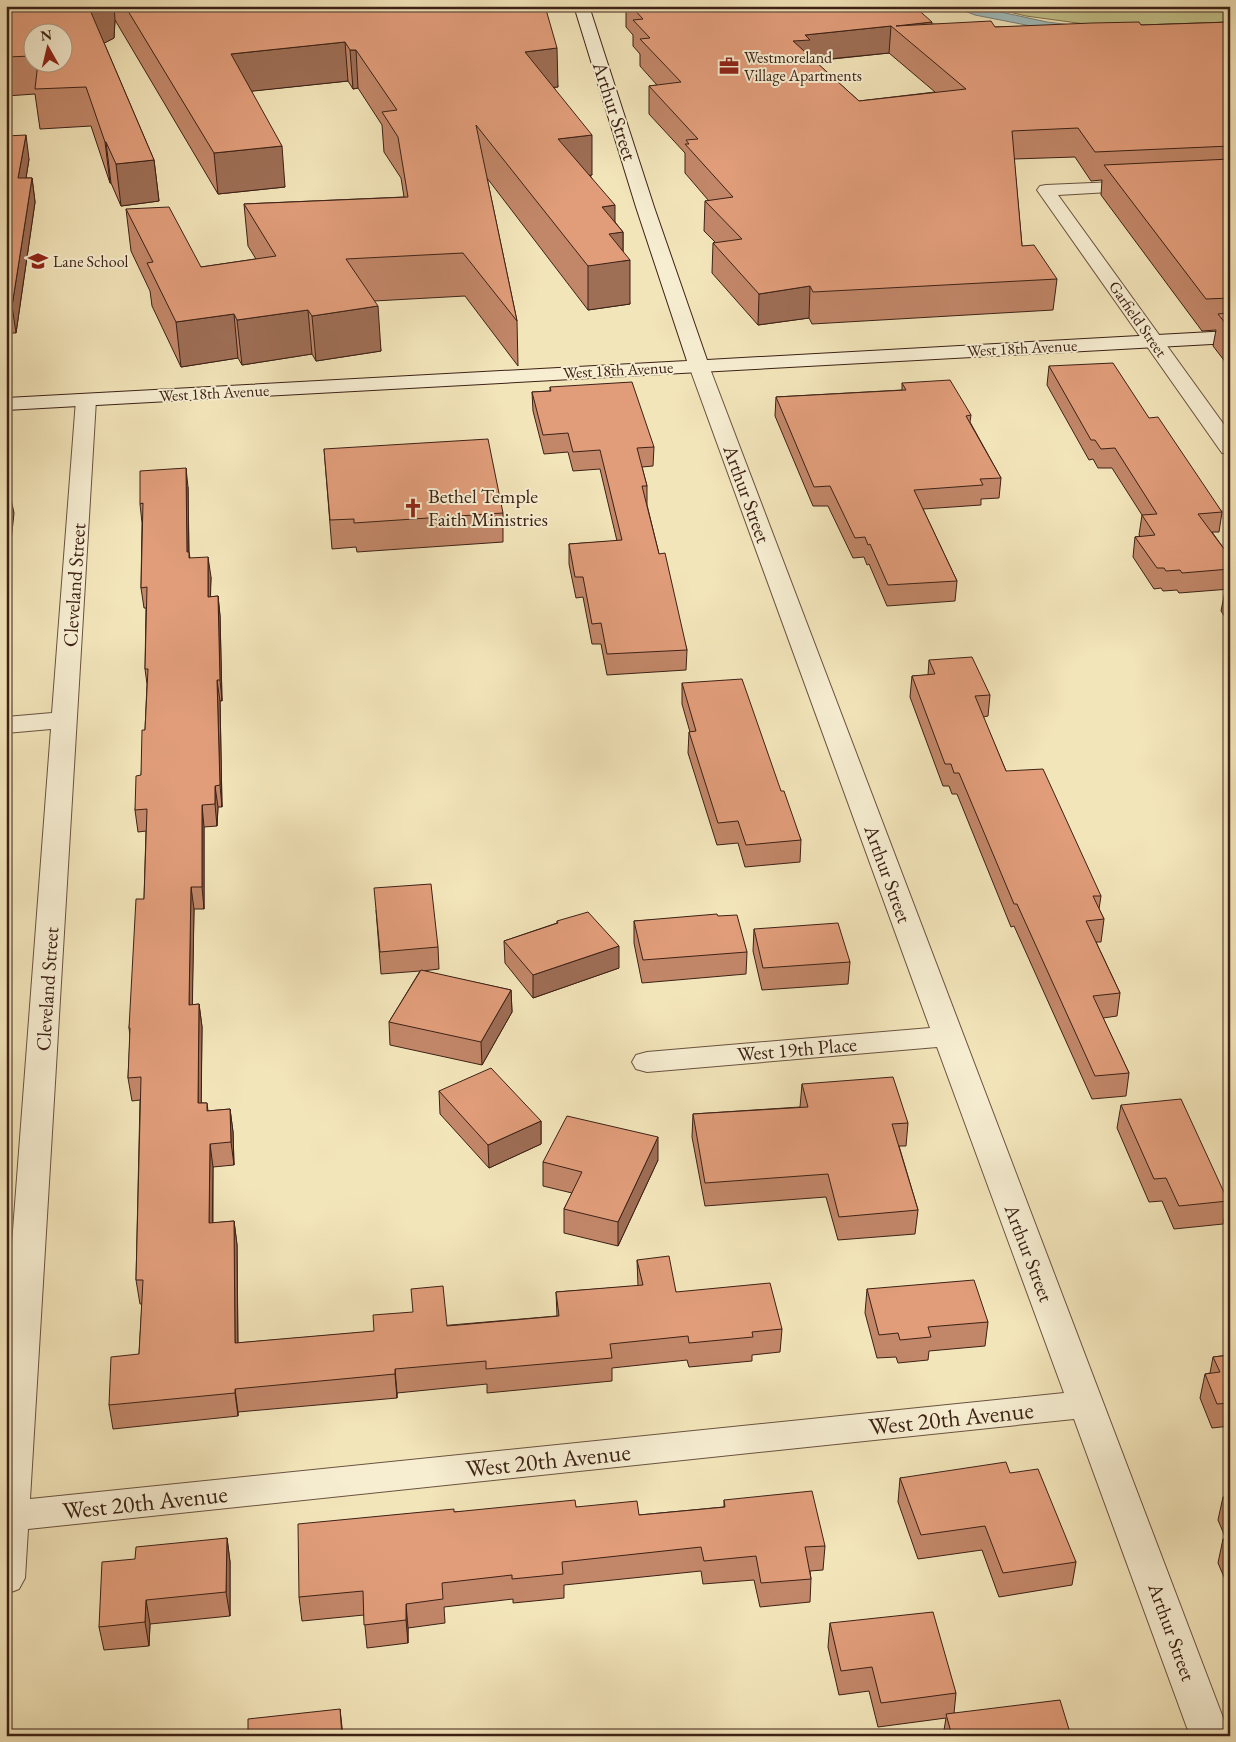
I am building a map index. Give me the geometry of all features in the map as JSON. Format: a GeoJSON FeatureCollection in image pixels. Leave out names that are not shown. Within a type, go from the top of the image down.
{"type":"FeatureCollection","features":[{"type":"Feature","properties":{"kind":"street","name":"Arthur Street"},"geometry":{"type":"LineString","coordinates":[[581,6],[642,198],[699,366],[1210,1736]]}},
{"type":"Feature","properties":{"kind":"street","name":"Garfield Street"},"geometry":{"type":"LineString","coordinates":[[1156,185],[1046,190],[1230,448]]}},
{"type":"Feature","properties":{"kind":"street","name":"West 18th Avenue"},"geometry":{"type":"LineString","coordinates":[[6,404],[1230,337]]}},
{"type":"Feature","properties":{"kind":"street","name":"Cleveland Street"},"geometry":{"type":"LineString","coordinates":[[6,1578],[86,400]]}},
{"type":"Feature","properties":{"kind":"street"},"geometry":{"type":"LineString","coordinates":[[6,725],[65,720]]}},
{"type":"Feature","properties":{"kind":"street","name":"West 19th Place"},"geometry":{"type":"LineString","coordinates":[[647,1062],[948,1036]]}},
{"type":"Feature","properties":{"kind":"street","name":"West 20th Avenue"},"geometry":{"type":"LineString","coordinates":[[10,1516],[1086,1404]]}},
{"type":"Feature","properties":{"kind":"shaded area"},"geometry":{"type":"Polygon","coordinates":[[[984,6],[1230,6],[1230,25],[1100,26],[1026,16],[984,6]]]}},
{"type":"Feature","properties":{"kind":"water"},"geometry":{"type":"Polygon","coordinates":[[[951,6],[973,6],[1047,22],[1079,26],[1036,27],[975,15],[951,6]]]}},
{"type":"Feature","properties":{"kind":"building"},"geometry":{"type":"Polygon","coordinates":[[[6,6],[99,6],[90,10],[154,160],[116,164],[105,142],[86,87],[35,89],[37,72],[72,72],[72,22],[22,22],[22,56],[6,57],[6,6]]]}},
{"type":"Feature","properties":{"kind":"building"},"geometry":{"type":"Polygon","coordinates":[[[125,6],[545,6],[557,48],[525,52],[592,135],[558,139],[615,205],[602,207],[623,232],[609,234],[630,260],[588,266],[476,125],[517,321],[463,253],[346,259],[378,306],[312,316],[308,310],[237,320],[234,314],[176,322],[147,263],[153,262],[126,209],[169,207],[201,267],[276,256],[244,204],[408,197],[398,137],[382,112],[397,110],[356,50],[350,50],[345,42],[231,54],[282,146],[214,153],[125,6]]]}},
{"type":"Feature","properties":{"kind":"building"},"geometry":{"type":"Polygon","coordinates":[[[631,6],[914,6],[932,22],[896,26],[991,21],[995,27],[1139,22],[1141,25],[1230,22],[1230,146],[1095,152],[1078,128],[1012,131],[1022,246],[1034,245],[1057,279],[813,292],[810,286],[759,294],[713,243],[742,239],[705,201],[733,197],[685,144],[689,144],[686,140],[698,139],[649,86],[681,82],[640,39],[650,38],[633,20],[643,19],[631,6]],[[891,26],[805,35],[810,40],[793,41],[859,101],[966,89],[891,26]]]}},
{"type":"Feature","properties":{"kind":"building"},"geometry":{"type":"Polygon","coordinates":[[[26,135],[18,178],[32,178],[12,306],[6,307],[6,136],[26,135]]]}},
{"type":"Feature","properties":{"kind":"building"},"geometry":{"type":"Polygon","coordinates":[[[1230,159],[1230,298],[1206,299],[1104,165],[1230,159]]]}},
{"type":"Feature","properties":{"kind":"building"},"geometry":{"type":"Polygon","coordinates":[[[1230,313],[1230,329],[1218,314],[1230,313]]]}},
{"type":"Feature","properties":{"kind":"building"},"geometry":{"type":"Polygon","coordinates":[[[1113,363],[1149,418],[1158,417],[1222,512],[1198,514],[1230,557],[1230,569],[1182,573],[1180,570],[1166,571],[1164,568],[1157,568],[1135,537],[1155,535],[1142,515],[1157,514],[1115,448],[1101,449],[1095,440],[1091,440],[1049,366],[1113,363]]]}},
{"type":"Feature","properties":{"kind":"building"},"geometry":{"type":"Polygon","coordinates":[[[950,380],[971,415],[966,416],[1001,478],[980,479],[983,485],[914,490],[957,581],[888,585],[870,544],[868,545],[865,537],[855,538],[830,486],[814,487],[776,397],[906,390],[902,383],[950,380]]]}},
{"type":"Feature","properties":{"kind":"building"},"geometry":{"type":"Polygon","coordinates":[[[632,382],[654,447],[637,448],[647,486],[642,486],[659,554],[665,553],[687,650],[607,654],[601,623],[592,624],[583,577],[575,577],[569,544],[622,540],[600,450],[573,452],[568,433],[543,435],[532,392],[551,391],[550,387],[632,382]]]}},
{"type":"Feature","properties":{"kind":"building","name":"Bethel Temple Faith Ministries"},"geometry":{"type":"Polygon","coordinates":[[[488,439],[503,513],[354,523],[354,519],[330,520],[324,449],[488,439]]]}},
{"type":"Feature","properties":{"kind":"building"},"geometry":{"type":"Polygon","coordinates":[[[186,468],[187,552],[189,552],[189,558],[208,557],[208,597],[218,596],[220,680],[217,680],[220,785],[215,786],[215,804],[202,805],[202,887],[191,887],[189,1005],[199,1004],[198,1103],[207,1103],[207,1111],[230,1109],[231,1142],[210,1144],[209,1223],[234,1221],[235,1343],[374,1331],[373,1315],[413,1312],[411,1289],[443,1286],[447,1326],[559,1316],[556,1292],[643,1285],[637,1260],[669,1256],[676,1292],[770,1283],[782,1329],[752,1332],[753,1337],[689,1343],[688,1336],[610,1344],[612,1358],[486,1369],[486,1361],[395,1369],[395,1374],[235,1389],[235,1393],[109,1405],[111,1357],[139,1354],[143,1280],[136,1280],[141,1077],[128,1078],[136,899],[144,899],[147,809],[135,810],[136,776],[141,775],[142,730],[145,730],[148,669],[145,669],[147,587],[141,588],[143,503],[140,504],[140,471],[186,468]]]}},
{"type":"Feature","properties":{"kind":"building"},"geometry":{"type":"Polygon","coordinates":[[[6,494],[10,494],[6,532],[6,494]]]}},
{"type":"Feature","properties":{"kind":"building"},"geometry":{"type":"Polygon","coordinates":[[[1225,591],[1230,591],[1230,598],[1225,591]]]}},
{"type":"Feature","properties":{"kind":"building"},"geometry":{"type":"Polygon","coordinates":[[[972,657],[990,695],[975,696],[1006,771],[1043,769],[1101,896],[1093,896],[1104,919],[1086,921],[1120,993],[1093,996],[1129,1073],[1095,1076],[1017,904],[1014,904],[959,773],[954,773],[951,764],[945,764],[912,676],[935,674],[929,660],[972,657]]]}},
{"type":"Feature","properties":{"kind":"building"},"geometry":{"type":"Polygon","coordinates":[[[742,679],[781,791],[784,791],[801,840],[746,845],[738,821],[718,823],[689,732],[696,731],[682,683],[742,679]]]}},
{"type":"Feature","properties":{"kind":"building"},"geometry":{"type":"Polygon","coordinates":[[[431,884],[438,947],[380,952],[374,888],[431,884]]]}},
{"type":"Feature","properties":{"kind":"building"},"geometry":{"type":"Polygon","coordinates":[[[588,912],[619,946],[533,975],[504,941],[558,923],[557,921],[588,912]]]}},
{"type":"Feature","properties":{"kind":"building"},"geometry":{"type":"Polygon","coordinates":[[[717,914],[718,916],[737,915],[747,952],[643,960],[634,921],[717,914]]]}},
{"type":"Feature","properties":{"kind":"building"},"geometry":{"type":"Polygon","coordinates":[[[838,923],[850,962],[763,968],[754,929],[838,923]]]}},
{"type":"Feature","properties":{"kind":"building"},"geometry":{"type":"Polygon","coordinates":[[[421,970],[511,990],[481,1042],[389,1022],[421,970]]]}},
{"type":"Feature","properties":{"kind":"building"},"geometry":{"type":"Polygon","coordinates":[[[491,1068],[541,1121],[488,1145],[439,1091],[491,1068]]]}},
{"type":"Feature","properties":{"kind":"building"},"geometry":{"type":"Polygon","coordinates":[[[893,1077],[908,1123],[892,1124],[918,1210],[839,1217],[828,1174],[705,1183],[693,1114],[808,1107],[802,1084],[893,1077]]]}},
{"type":"Feature","properties":{"kind":"building"},"geometry":{"type":"Polygon","coordinates":[[[1181,1099],[1228,1201],[1179,1206],[1166,1178],[1154,1179],[1121,1105],[1181,1099]]]}},
{"type":"Feature","properties":{"kind":"building"},"geometry":{"type":"Polygon","coordinates":[[[567,1116],[658,1137],[618,1222],[564,1209],[582,1172],[543,1162],[567,1116]]]}},
{"type":"Feature","properties":{"kind":"building"},"geometry":{"type":"Polygon","coordinates":[[[974,1280],[988,1322],[928,1327],[931,1337],[900,1340],[898,1333],[879,1335],[867,1289],[974,1280]]]}},
{"type":"Feature","properties":{"kind":"building"},"geometry":{"type":"Polygon","coordinates":[[[1230,1355],[1230,1403],[1217,1404],[1205,1374],[1220,1372],[1213,1357],[1230,1355]]]}},
{"type":"Feature","properties":{"kind":"building"},"geometry":{"type":"Polygon","coordinates":[[[1006,1462],[1010,1473],[1038,1469],[1076,1562],[1003,1573],[985,1526],[921,1535],[900,1478],[1006,1462]]]}},
{"type":"Feature","properties":{"kind":"building"},"geometry":{"type":"Polygon","coordinates":[[[812,1491],[825,1546],[805,1547],[811,1579],[761,1583],[756,1556],[704,1561],[701,1547],[562,1562],[563,1574],[512,1579],[512,1575],[442,1583],[443,1599],[406,1604],[406,1620],[364,1625],[363,1591],[299,1597],[298,1524],[454,1509],[454,1512],[575,1500],[576,1507],[637,1501],[639,1515],[725,1507],[724,1500],[812,1491]]]}},
{"type":"Feature","properties":{"kind":"building"},"geometry":{"type":"Polygon","coordinates":[[[1230,1496],[1230,1512],[1223,1497],[1230,1496]]]}},
{"type":"Feature","properties":{"kind":"building"},"geometry":{"type":"Polygon","coordinates":[[[227,1538],[226,1592],[146,1600],[145,1622],[99,1627],[102,1562],[135,1559],[136,1547],[227,1538]]]}},
{"type":"Feature","properties":{"kind":"building"},"geometry":{"type":"Polygon","coordinates":[[[1230,1538],[1230,1554],[1223,1539],[1230,1538]]]}},
{"type":"Feature","properties":{"kind":"building"},"geometry":{"type":"Polygon","coordinates":[[[933,1612],[956,1693],[881,1703],[872,1667],[841,1671],[830,1623],[933,1612]]]}},
{"type":"Feature","properties":{"kind":"building"},"geometry":{"type":"Polygon","coordinates":[[[1060,1700],[1071,1736],[952,1736],[946,1714],[1060,1700]]]}},
{"type":"Feature","properties":{"kind":"building"},"geometry":{"type":"Polygon","coordinates":[[[340,1709],[342,1736],[248,1736],[248,1719],[340,1709]]]}},
{"type":"Feature","properties":{"kind":"place","name":"Westmoreland Village Apartments"},"geometry":{"type":"Point","coordinates":[729,66]}},
{"type":"Feature","properties":{"kind":"place","name":"Lane School"},"geometry":{"type":"Point","coordinates":[38,261]}},
{"type":"Feature","properties":{"kind":"place","name":"Bethel Temple Faith Ministries"},"geometry":{"type":"Point","coordinates":[413,508]}}]}
